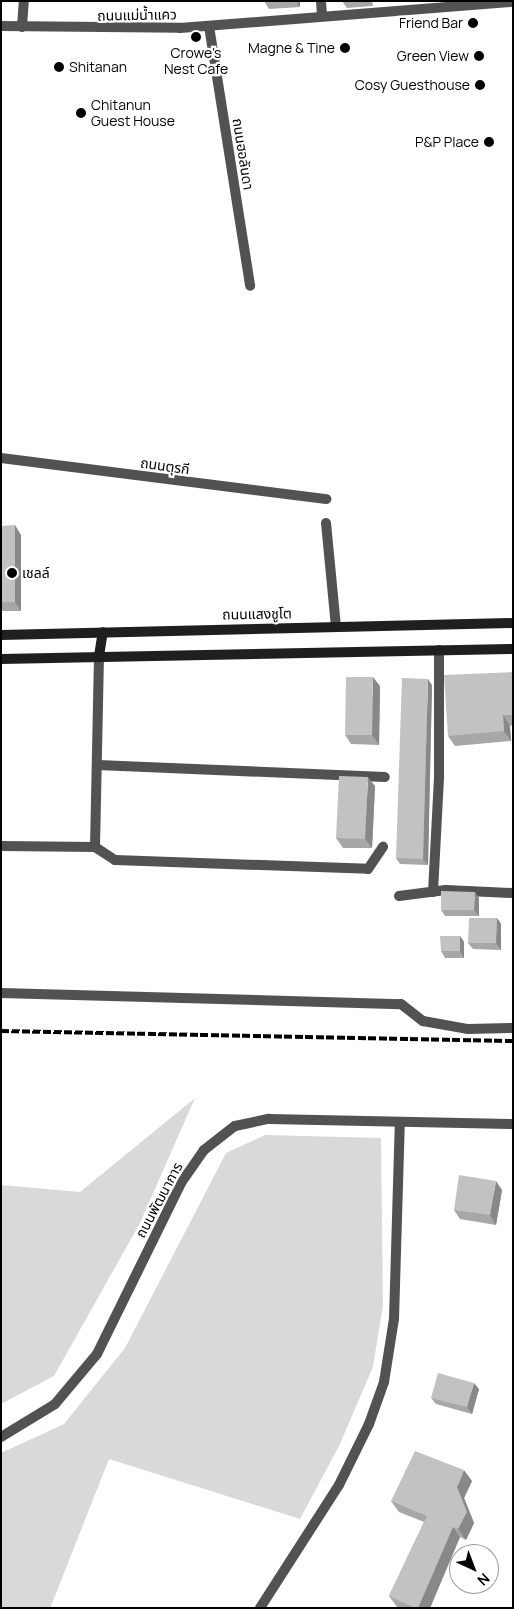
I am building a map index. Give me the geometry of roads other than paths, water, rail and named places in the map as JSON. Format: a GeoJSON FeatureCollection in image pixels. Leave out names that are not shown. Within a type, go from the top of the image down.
{"type":"FeatureCollection","features":[{"type":"Feature","properties":{"kind":"main road","name":"ถนนแสงชูโต"},"geometry":{"type":"LineString","coordinates":[[1,635],[336,626],[397,628],[513,623]]}},
{"type":"Feature","properties":{"kind":"main road"},"geometry":{"type":"LineString","coordinates":[[98,656],[103,632]]}},
{"type":"Feature","properties":{"kind":"main road"},"geometry":{"type":"LineString","coordinates":[[1,659],[513,650]]}},
{"type":"Feature","properties":{"kind":"street"},"geometry":{"type":"LineString","coordinates":[[22,27],[24,1]]}},
{"type":"Feature","properties":{"kind":"street"},"geometry":{"type":"LineString","coordinates":[[321,1],[322,16]]}},
{"type":"Feature","properties":{"kind":"street","name":"ถนนแม่น้ำแคว"},"geometry":{"type":"LineString","coordinates":[[1,26],[91,29],[209,26],[513,2]]}},
{"type":"Feature","properties":{"kind":"street","name":"ถนนฮอลันดา"},"geometry":{"type":"LineString","coordinates":[[209,26],[250,286]]}},
{"type":"Feature","properties":{"kind":"street","name":"ถนนตุรกี"},"geometry":{"type":"LineString","coordinates":[[1,458],[326,500]]}},
{"type":"Feature","properties":{"kind":"street"},"geometry":{"type":"LineString","coordinates":[[326,523],[336,626]]}},
{"type":"Feature","properties":{"kind":"street"},"geometry":{"type":"LineString","coordinates":[[433,892],[439,777],[439,650]]}},
{"type":"Feature","properties":{"kind":"street"},"geometry":{"type":"LineString","coordinates":[[95,846],[98,765],[98,656]]}},
{"type":"Feature","properties":{"kind":"street"},"geometry":{"type":"LineString","coordinates":[[98,765],[385,777]]}},
{"type":"Feature","properties":{"kind":"street"},"geometry":{"type":"LineString","coordinates":[[1,846],[95,846],[115,860],[368,869],[383,847]]}},
{"type":"Feature","properties":{"kind":"street"},"geometry":{"type":"LineString","coordinates":[[399,896],[433,892],[513,893]]}},
{"type":"Feature","properties":{"kind":"street"},"geometry":{"type":"LineString","coordinates":[[1,993],[401,1004],[423,1021],[468,1029],[513,1028]]}},
{"type":"Feature","properties":{"kind":"street","name":"ถนนพัฒนาการ"},"geometry":{"type":"LineString","coordinates":[[1,1437],[55,1404],[97,1354],[182,1183],[204,1150],[235,1126],[269,1119],[513,1124]]}},
{"type":"Feature","properties":{"kind":"street"},"geometry":{"type":"LineString","coordinates":[[260,1608],[339,1485],[369,1424],[384,1382],[394,1319],[400,1122]]}},
{"type":"Feature","properties":{"kind":"railway"},"geometry":{"type":"LineString","coordinates":[[1,1031],[513,1041]]}},
{"type":"Feature","properties":{"kind":"place","name":"Friend Bar"},"geometry":{"type":"Point","coordinates":[473,23]}},
{"type":"Feature","properties":{"kind":"place","name":"Crowe's Nest Cafe"},"geometry":{"type":"Point","coordinates":[196,37]}},
{"type":"Feature","properties":{"kind":"place","name":"Magne & Tine"},"geometry":{"type":"Point","coordinates":[345,48]}},
{"type":"Feature","properties":{"kind":"place","name":"Green View"},"geometry":{"type":"Point","coordinates":[479,56]}},
{"type":"Feature","properties":{"kind":"place","name":"Shitanan"},"geometry":{"type":"Point","coordinates":[59,67]}},
{"type":"Feature","properties":{"kind":"place","name":"Cosy Guesthouse"},"geometry":{"type":"Point","coordinates":[480,85]}},
{"type":"Feature","properties":{"kind":"place","name":"Chitanun Guest House"},"geometry":{"type":"Point","coordinates":[81,113]}},
{"type":"Feature","properties":{"kind":"place","name":"P&P Place"},"geometry":{"type":"Point","coordinates":[489,142]}},
{"type":"Feature","properties":{"kind":"place","name":"เชลล์"},"geometry":{"type":"Point","coordinates":[12,573]}}]}
